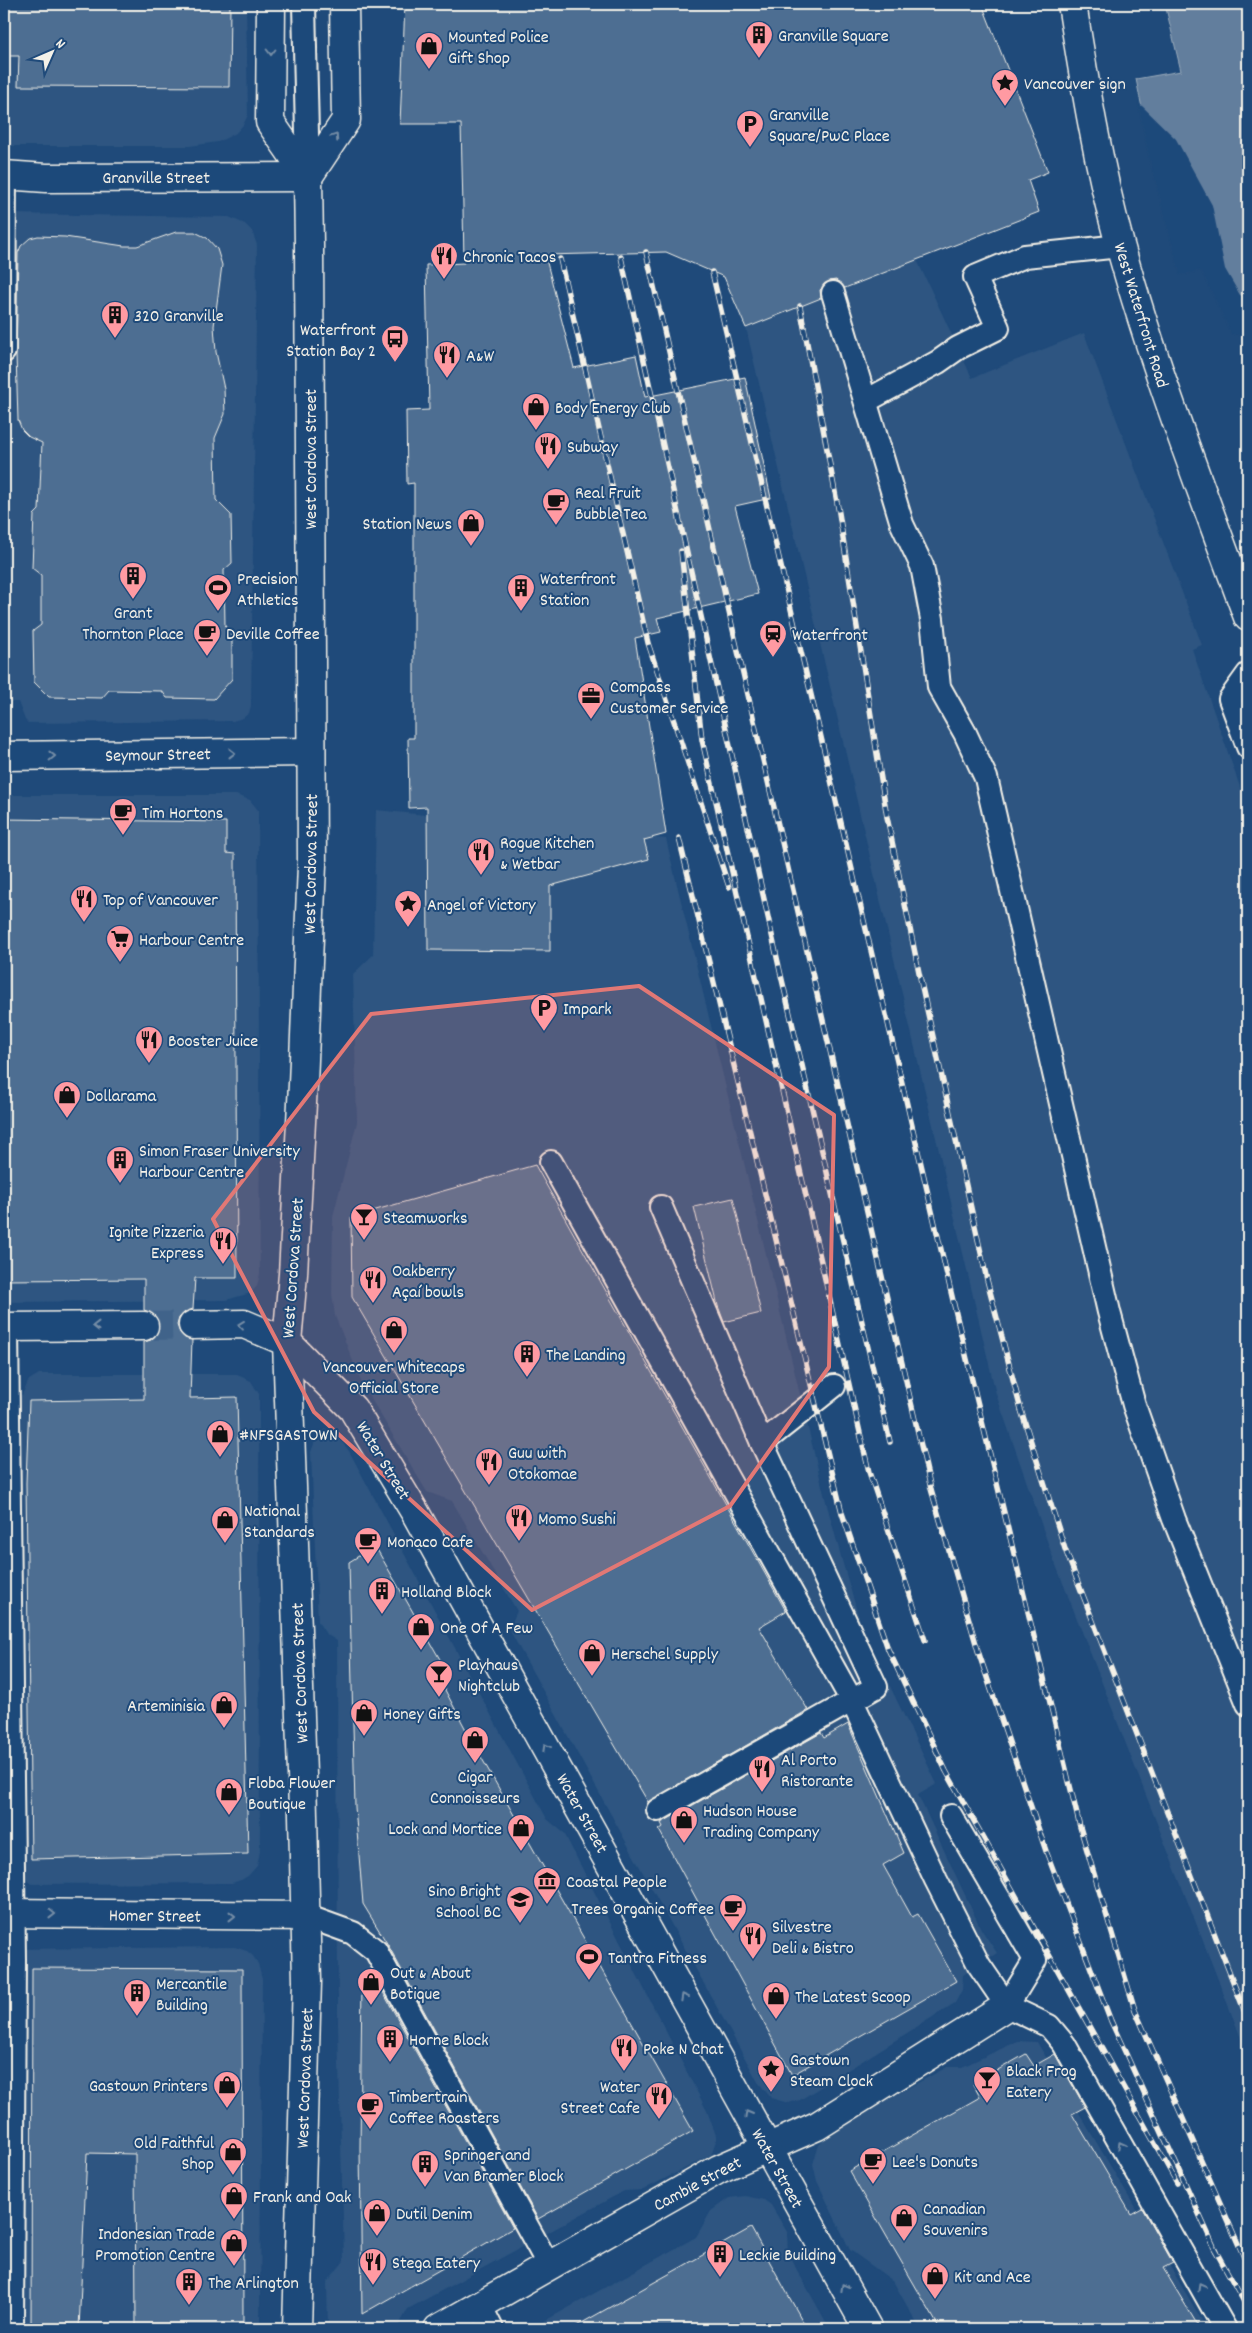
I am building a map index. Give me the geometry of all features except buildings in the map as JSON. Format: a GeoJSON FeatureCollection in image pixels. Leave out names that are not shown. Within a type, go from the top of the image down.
{"type":"FeatureCollection","features":[{"type":"Feature","properties":{"kind":"main road"},"geometry":{"type":"LineString","coordinates":[[271,4],[270,122],[308,177],[346,120],[344,4]]}},
{"type":"Feature","properties":{"kind":"main road","name":"West Waterfront Road"},"geometry":{"type":"LineString","coordinates":[[1072,4],[1090,115],[1120,246],[1172,409],[1248,617]]}},
{"type":"Feature","properties":{"kind":"main road","name":"Granville Street"},"geometry":{"type":"LineString","coordinates":[[4,175],[46,178],[308,177]]}},
{"type":"Feature","properties":{"kind":"main road","name":"West Cordova Street"},"geometry":{"type":"LineString","coordinates":[[297,2329],[307,1981],[287,1342],[293,1274],[303,1084],[312,865],[308,177]]}},
{"type":"Feature","properties":{"kind":"main road","name":"Seymour Street"},"geometry":{"type":"LineString","coordinates":[[4,756],[311,752]]}},
{"type":"Feature","properties":{"kind":"main road"},"geometry":{"type":"LineString","coordinates":[[193,1325],[244,1324],[287,1342]]}},
{"type":"Feature","properties":{"kind":"main road"},"geometry":{"type":"LineString","coordinates":[[5,1327],[144,1326]]}},
{"type":"Feature","properties":{"kind":"main road","name":"Water Street"},"geometry":{"type":"LineString","coordinates":[[287,1342],[353,1409],[364,1425],[421,1522],[868,2329]]}},
{"type":"Feature","properties":{"kind":"main road","name":"Homer Street"},"geometry":{"type":"LineString","coordinates":[[9,1913],[306,1916]]}},
{"type":"Feature","properties":{"kind":"main road","name":"Cambie Street"},"geometry":{"type":"LineString","coordinates":[[438,2329],[719,2169],[817,2126],[1007,2006]]}},
{"type":"Feature","properties":{"kind":"lane"},"geometry":{"type":"LineString","coordinates":[[304,4],[308,177]]}},
{"type":"Feature","properties":{"kind":"lane"},"geometry":{"type":"LineString","coordinates":[[4,175],[4,351]]}},
{"type":"Feature","properties":{"kind":"lane"},"geometry":{"type":"LineString","coordinates":[[866,401],[938,362],[958,348],[998,328],[975,277],[1025,256],[1120,246]]}},
{"type":"Feature","properties":{"kind":"lane"},"geometry":{"type":"LineString","coordinates":[[833,293],[902,524],[922,566],[932,619],[938,687],[965,733],[986,778],[1109,1312],[1134,1406],[1174,1519],[1248,1704]]}},
{"type":"Feature","properties":{"kind":"lane"},"geometry":{"type":"LineString","coordinates":[[1248,674],[1230,698],[1248,747]]}},
{"type":"Feature","properties":{"kind":"lane"},"geometry":{"type":"LineString","coordinates":[[551,1162],[852,1701],[936,1880],[979,1965],[1007,2006],[1049,2026],[1064,2044],[1225,2329]]}},
{"type":"Feature","properties":{"kind":"lane"},"geometry":{"type":"LineString","coordinates":[[658,1810],[876,1687],[762,1443],[661,1207]]}},
{"type":"Feature","properties":{"kind":"lane"},"geometry":{"type":"LineString","coordinates":[[5,1327],[12,2329]]}},
{"type":"Feature","properties":{"kind":"lane"},"geometry":{"type":"LineString","coordinates":[[762,1443],[834,1386]]}},
{"type":"Feature","properties":{"kind":"lane"},"geometry":{"type":"LineString","coordinates":[[951,1816],[1035,1960],[1007,2006]]}},
{"type":"Feature","properties":{"kind":"lane"},"geometry":{"type":"LineString","coordinates":[[306,1916],[352,1933],[376,1951],[549,2266]]}},
{"type":"Feature","properties":{"kind":"lane"},"geometry":{"type":"LineString","coordinates":[[480,2305],[492,2329]]}},
{"type":"Feature","properties":{"kind":"highlighted area"},"geometry":{"type":"Polygon","coordinates":[[[639,986],[834,1115],[829,1367],[730,1506],[532,1610],[314,1412],[213,1219],[371,1014],[639,986]]]}},
{"type":"Feature","properties":{"kind":"shaded area"},"geometry":{"type":"Polygon","coordinates":[[[4,4],[246,4],[248,115],[236,133],[218,142],[190,146],[4,146],[4,4]]]}},
{"type":"Feature","properties":{"kind":"shaded area"},"geometry":{"type":"Polygon","coordinates":[[[1165,4],[1248,4],[1248,336],[1152,156],[1136,79],[1181,71],[1165,4]]]}},
{"type":"Feature","properties":{"kind":"shaded area"},"geometry":{"type":"Polygon","coordinates":[[[4,214],[229,217],[245,224],[252,231],[257,245],[251,706],[249,713],[243,718],[233,721],[28,723],[18,702],[4,702],[4,214]]]}},
{"type":"Feature","properties":{"kind":"shaded area"},"geometry":{"type":"Polygon","coordinates":[[[917,260],[972,378],[1084,333],[1202,645],[1192,649],[1248,810],[1248,2056],[1052,1555],[996,1394],[746,328],[917,260]]]}},
{"type":"Feature","properties":{"kind":"shaded area","name":"Harbour Centre"},"geometry":{"type":"Polygon","coordinates":[[[4,795],[236,795],[250,800],[258,810],[260,1274],[257,1286],[251,1293],[226,1300],[4,1302],[4,795]]]}},
{"type":"Feature","properties":{"kind":"shaded area"},"geometry":{"type":"Polygon","coordinates":[[[376,810],[666,839],[824,1494],[862,1628],[937,1784],[918,1795],[981,1929],[997,1953],[963,1975],[962,1990],[955,2003],[800,2100],[788,2103],[771,2098],[758,2082],[509,1629],[517,1611],[452,1501],[427,1492],[362,1384],[335,1316],[332,1294],[333,1216],[357,1122],[353,974],[373,955],[376,810]]]}},
{"type":"Feature","properties":{"kind":"shaded area"},"geometry":{"type":"Polygon","coordinates":[[[39,1374],[235,1374],[251,1381],[259,1394],[260,1851],[257,1866],[248,1876],[241,1880],[232,1883],[32,1884],[26,1879],[25,1864],[4,1863],[4,1396],[22,1395],[29,1380],[39,1374]]]}},
{"type":"Feature","properties":{"kind":"shaded area"},"geometry":{"type":"Polygon","coordinates":[[[326,1429],[334,1431],[349,1451],[547,1819],[564,1833],[707,2111],[717,2138],[711,2155],[643,2190],[624,2191],[408,2309],[397,2329],[328,2329],[327,2282],[344,2261],[338,2026],[337,1641],[326,1634],[318,1622],[311,1452],[317,1436],[326,1429]]]}},
{"type":"Feature","properties":{"kind":"shaded area"},"geometry":{"type":"Polygon","coordinates":[[[235,1947],[247,1951],[253,1956],[258,1964],[262,1979],[260,2329],[4,2329],[4,1949],[235,1947]]]}},
{"type":"Feature","properties":{"kind":"shaded area"},"geometry":{"type":"Polygon","coordinates":[[[1018,2041],[1037,2042],[1207,2329],[920,2329],[893,2281],[850,2250],[817,2181],[813,2164],[819,2145],[829,2134],[857,2116],[947,2067],[962,2067],[1018,2041]]]}},
{"type":"Feature","properties":{"kind":"shaded area"},"geometry":{"type":"Polygon","coordinates":[[[745,2196],[764,2200],[771,2205],[787,2232],[788,2254],[830,2329],[530,2329],[696,2237],[711,2211],[729,2198],[745,2196]]]}},
{"type":"Feature","properties":{"kind":"pier"},"geometry":{"type":"Polygon","coordinates":[[[1138,102],[1176,139],[1212,205],[1225,269],[1240,295],[1248,298],[1248,338],[1231,333],[1201,270],[1183,275],[1180,274],[1149,157],[1138,102]]]}},
{"type":"Feature","properties":{"kind":"tunnel"},"geometry":{"type":"LineString","coordinates":[[144,1326],[193,1325]]}},
{"type":"Feature","properties":{"kind":"railway"},"geometry":{"type":"LineString","coordinates":[[646,252],[931,1489],[979,1654],[1046,1851],[1111,2021],[1216,2251]]}},
{"type":"Feature","properties":{"kind":"railway"},"geometry":{"type":"LineString","coordinates":[[621,257],[780,971],[890,1442]]}},
{"type":"Feature","properties":{"kind":"railway"},"geometry":{"type":"LineString","coordinates":[[560,259],[648,643],[729,887]]}},
{"type":"Feature","properties":{"kind":"railway"},"geometry":{"type":"LineString","coordinates":[[712,272],[958,1322],[1080,1827],[1135,2010],[1248,2266]]}},
{"type":"Feature","properties":{"kind":"railway"},"geometry":{"type":"LineString","coordinates":[[800,306],[839,513],[887,817],[922,987],[987,1280],[1021,1410],[1065,1549],[1248,2020]]}},
{"type":"Feature","properties":{"kind":"railway"},"geometry":{"type":"LineString","coordinates":[[681,551],[702,740],[869,1472],[925,1640]]}},
{"type":"Feature","properties":{"kind":"railway"},"geometry":{"type":"LineString","coordinates":[[679,838],[842,1513],[888,1649],[946,1771],[1177,2183]]}},
{"type":"Feature","properties":{"kind":"railway"},"geometry":{"type":"LineString","coordinates":[[1213,2246],[1248,2309]]}},
{"type":"Feature","properties":{"kind":"place","name":"Granville Square"},"geometry":{"type":"Point","coordinates":[759,59]}},
{"type":"Feature","properties":{"kind":"place","name":"Mounted Police Gift Shop"},"geometry":{"type":"Point","coordinates":[429,70]}},
{"type":"Feature","properties":{"kind":"place","name":"Vancouver sign"},"geometry":{"type":"Point","coordinates":[1005,107]}},
{"type":"Feature","properties":{"kind":"place","name":"Granville Square/PwC Place"},"geometry":{"type":"Point","coordinates":[750,148]}},
{"type":"Feature","properties":{"kind":"place","name":"Chronic Tacos"},"geometry":{"type":"Point","coordinates":[444,280]}},
{"type":"Feature","properties":{"kind":"place","name":"320 Granville"},"geometry":{"type":"Point","coordinates":[115,339]}},
{"type":"Feature","properties":{"kind":"place","name":"Waterfront Station Bay 2"},"geometry":{"type":"Point","coordinates":[395,363]}},
{"type":"Feature","properties":{"kind":"place","name":"A&W"},"geometry":{"type":"Point","coordinates":[447,379]}},
{"type":"Feature","properties":{"kind":"place","name":"Body Energy Club"},"geometry":{"type":"Point","coordinates":[536,431]}},
{"type":"Feature","properties":{"kind":"place","name":"Subway"},"geometry":{"type":"Point","coordinates":[548,470]}},
{"type":"Feature","properties":{"kind":"place","name":"Real Fruit Bubble Tea"},"geometry":{"type":"Point","coordinates":[556,526]}},
{"type":"Feature","properties":{"kind":"place","name":"Station News"},"geometry":{"type":"Point","coordinates":[471,547]}},
{"type":"Feature","properties":{"kind":"place","name":"Grant Thornton Place"},"geometry":{"type":"Point","coordinates":[133,600]}},
{"type":"Feature","properties":{"kind":"place","name":"Precision Athletics"},"geometry":{"type":"Point","coordinates":[218,612]}},
{"type":"Feature","properties":{"kind":"place","name":"Waterfront Station"},"geometry":{"type":"Point","coordinates":[521,612]}},
{"type":"Feature","properties":{"kind":"place","name":"Deville Coffee"},"geometry":{"type":"Point","coordinates":[207,657]}},
{"type":"Feature","properties":{"kind":"place","name":"Waterfront"},"geometry":{"type":"Point","coordinates":[773,658]}},
{"type":"Feature","properties":{"kind":"place","name":"Compass Customer Service"},"geometry":{"type":"Point","coordinates":[591,720]}},
{"type":"Feature","properties":{"kind":"place","name":"Tim Hortons"},"geometry":{"type":"Point","coordinates":[123,836]}},
{"type":"Feature","properties":{"kind":"place","name":"Rogue Kitchen & Wetbar"},"geometry":{"type":"Point","coordinates":[481,876]}},
{"type":"Feature","properties":{"kind":"place","name":"Top of Vancouver"},"geometry":{"type":"Point","coordinates":[84,923]}},
{"type":"Feature","properties":{"kind":"place","name":"Angel of Victory"},"geometry":{"type":"Point","coordinates":[408,928]}},
{"type":"Feature","properties":{"kind":"place","name":"Harbour Centre"},"geometry":{"type":"Point","coordinates":[120,963]}},
{"type":"Feature","properties":{"kind":"place","name":"Impark"},"geometry":{"type":"Point","coordinates":[544,1032]}},
{"type":"Feature","properties":{"kind":"place","name":"Booster Juice"},"geometry":{"type":"Point","coordinates":[149,1064]}},
{"type":"Feature","properties":{"kind":"place","name":"Dollarama"},"geometry":{"type":"Point","coordinates":[67,1119]}},
{"type":"Feature","properties":{"kind":"place","name":"Simon Fraser University Harbour Centre"},"geometry":{"type":"Point","coordinates":[120,1184]}},
{"type":"Feature","properties":{"kind":"place","name":"Steamworks"},"geometry":{"type":"Point","coordinates":[364,1241]}},
{"type":"Feature","properties":{"kind":"place","name":"Ignite Pizzeria Express"},"geometry":{"type":"Point","coordinates":[223,1265]}},
{"type":"Feature","properties":{"kind":"place","name":"Oakberry Açaí bowls"},"geometry":{"type":"Point","coordinates":[373,1304]}},
{"type":"Feature","properties":{"kind":"place","name":"Vancouver Whitecaps Official Store"},"geometry":{"type":"Point","coordinates":[394,1354]}},
{"type":"Feature","properties":{"kind":"place","name":"The Landing"},"geometry":{"type":"Point","coordinates":[527,1378]}},
{"type":"Feature","properties":{"kind":"place","name":"#NFSGASTOWN"},"geometry":{"type":"Point","coordinates":[220,1458]}},
{"type":"Feature","properties":{"kind":"place","name":"Guu with Otokomae"},"geometry":{"type":"Point","coordinates":[489,1486]}},
{"type":"Feature","properties":{"kind":"place","name":"Momo Sushi"},"geometry":{"type":"Point","coordinates":[519,1542]}},
{"type":"Feature","properties":{"kind":"place","name":"National Standards"},"geometry":{"type":"Point","coordinates":[225,1544]}},
{"type":"Feature","properties":{"kind":"place","name":"Monaco Cafe"},"geometry":{"type":"Point","coordinates":[368,1565]}},
{"type":"Feature","properties":{"kind":"place","name":"Holland Block"},"geometry":{"type":"Point","coordinates":[382,1615]}},
{"type":"Feature","properties":{"kind":"place","name":"One Of A Few"},"geometry":{"type":"Point","coordinates":[421,1651]}},
{"type":"Feature","properties":{"kind":"place","name":"Herschel Supply"},"geometry":{"type":"Point","coordinates":[592,1677]}},
{"type":"Feature","properties":{"kind":"place","name":"Playhaus Nightclub"},"geometry":{"type":"Point","coordinates":[439,1698]}},
{"type":"Feature","properties":{"kind":"place","name":"Arteminisia"},"geometry":{"type":"Point","coordinates":[224,1729]}},
{"type":"Feature","properties":{"kind":"place","name":"Honey Gifts"},"geometry":{"type":"Point","coordinates":[364,1737]}},
{"type":"Feature","properties":{"kind":"place","name":"Cigar Connoisseurs"},"geometry":{"type":"Point","coordinates":[475,1764]}},
{"type":"Feature","properties":{"kind":"place","name":"Al Porto Ristorante"},"geometry":{"type":"Point","coordinates":[762,1793]}},
{"type":"Feature","properties":{"kind":"place","name":"Floba Flower Boutique"},"geometry":{"type":"Point","coordinates":[229,1816]}},
{"type":"Feature","properties":{"kind":"place","name":"Hudson House Trading Company"},"geometry":{"type":"Point","coordinates":[684,1844]}},
{"type":"Feature","properties":{"kind":"place","name":"Lock and Mortice"},"geometry":{"type":"Point","coordinates":[521,1852]}},
{"type":"Feature","properties":{"kind":"place","name":"Coastal People"},"geometry":{"type":"Point","coordinates":[547,1905]}},
{"type":"Feature","properties":{"kind":"place","name":"Sino Bright School BC"},"geometry":{"type":"Point","coordinates":[520,1924]}},
{"type":"Feature","properties":{"kind":"place","name":"Trees Organic Coffee"},"geometry":{"type":"Point","coordinates":[733,1932]}},
{"type":"Feature","properties":{"kind":"place","name":"Silvestre Deli & Bistro"},"geometry":{"type":"Point","coordinates":[753,1960]}},
{"type":"Feature","properties":{"kind":"place","name":"Tantra Fitness"},"geometry":{"type":"Point","coordinates":[589,1981]}},
{"type":"Feature","properties":{"kind":"place","name":"Out & About Botique"},"geometry":{"type":"Point","coordinates":[371,2006]}},
{"type":"Feature","properties":{"kind":"place","name":"Mercantile Building"},"geometry":{"type":"Point","coordinates":[137,2017]}},
{"type":"Feature","properties":{"kind":"place","name":"The Latest Scoop"},"geometry":{"type":"Point","coordinates":[776,2020]}},
{"type":"Feature","properties":{"kind":"place","name":"Horne Block"},"geometry":{"type":"Point","coordinates":[390,2063]}},
{"type":"Feature","properties":{"kind":"place","name":"Poke N Chat"},"geometry":{"type":"Point","coordinates":[624,2072]}},
{"type":"Feature","properties":{"kind":"place","name":"Gastown Steam Clock"},"geometry":{"type":"Point","coordinates":[771,2093]}},
{"type":"Feature","properties":{"kind":"place","name":"Black Frog Eatery"},"geometry":{"type":"Point","coordinates":[987,2104]}},
{"type":"Feature","properties":{"kind":"place","name":"Gastown Printers"},"geometry":{"type":"Point","coordinates":[227,2109]}},
{"type":"Feature","properties":{"kind":"place","name":"Water Street Cafe"},"geometry":{"type":"Point","coordinates":[659,2120]}},
{"type":"Feature","properties":{"kind":"place","name":"Timbertrain Coffee Roasters"},"geometry":{"type":"Point","coordinates":[370,2130]}},
{"type":"Feature","properties":{"kind":"place","name":"Old Faithful Shop"},"geometry":{"type":"Point","coordinates":[233,2176]}},
{"type":"Feature","properties":{"kind":"place","name":"Lee's Donuts"},"geometry":{"type":"Point","coordinates":[873,2185]}},
{"type":"Feature","properties":{"kind":"place","name":"Springer and Van Bramer Block"},"geometry":{"type":"Point","coordinates":[425,2188]}},
{"type":"Feature","properties":{"kind":"place","name":"Frank and Oak"},"geometry":{"type":"Point","coordinates":[234,2220]}},
{"type":"Feature","properties":{"kind":"place","name":"Dutil Denim"},"geometry":{"type":"Point","coordinates":[377,2237]}},
{"type":"Feature","properties":{"kind":"place","name":"Canadian Souvenirs"},"geometry":{"type":"Point","coordinates":[904,2242]}},
{"type":"Feature","properties":{"kind":"place","name":"Indonesian Trade Promotion Centre"},"geometry":{"type":"Point","coordinates":[234,2267]}},
{"type":"Feature","properties":{"kind":"place","name":"Leckie Building"},"geometry":{"type":"Point","coordinates":[720,2278]}},
{"type":"Feature","properties":{"kind":"place","name":"Stega Eatery"},"geometry":{"type":"Point","coordinates":[373,2286]}},
{"type":"Feature","properties":{"kind":"place","name":"Kit and Ace"},"geometry":{"type":"Point","coordinates":[935,2300]}},
{"type":"Feature","properties":{"kind":"place","name":"The Arlington"},"geometry":{"type":"Point","coordinates":[189,2306]}}]}
